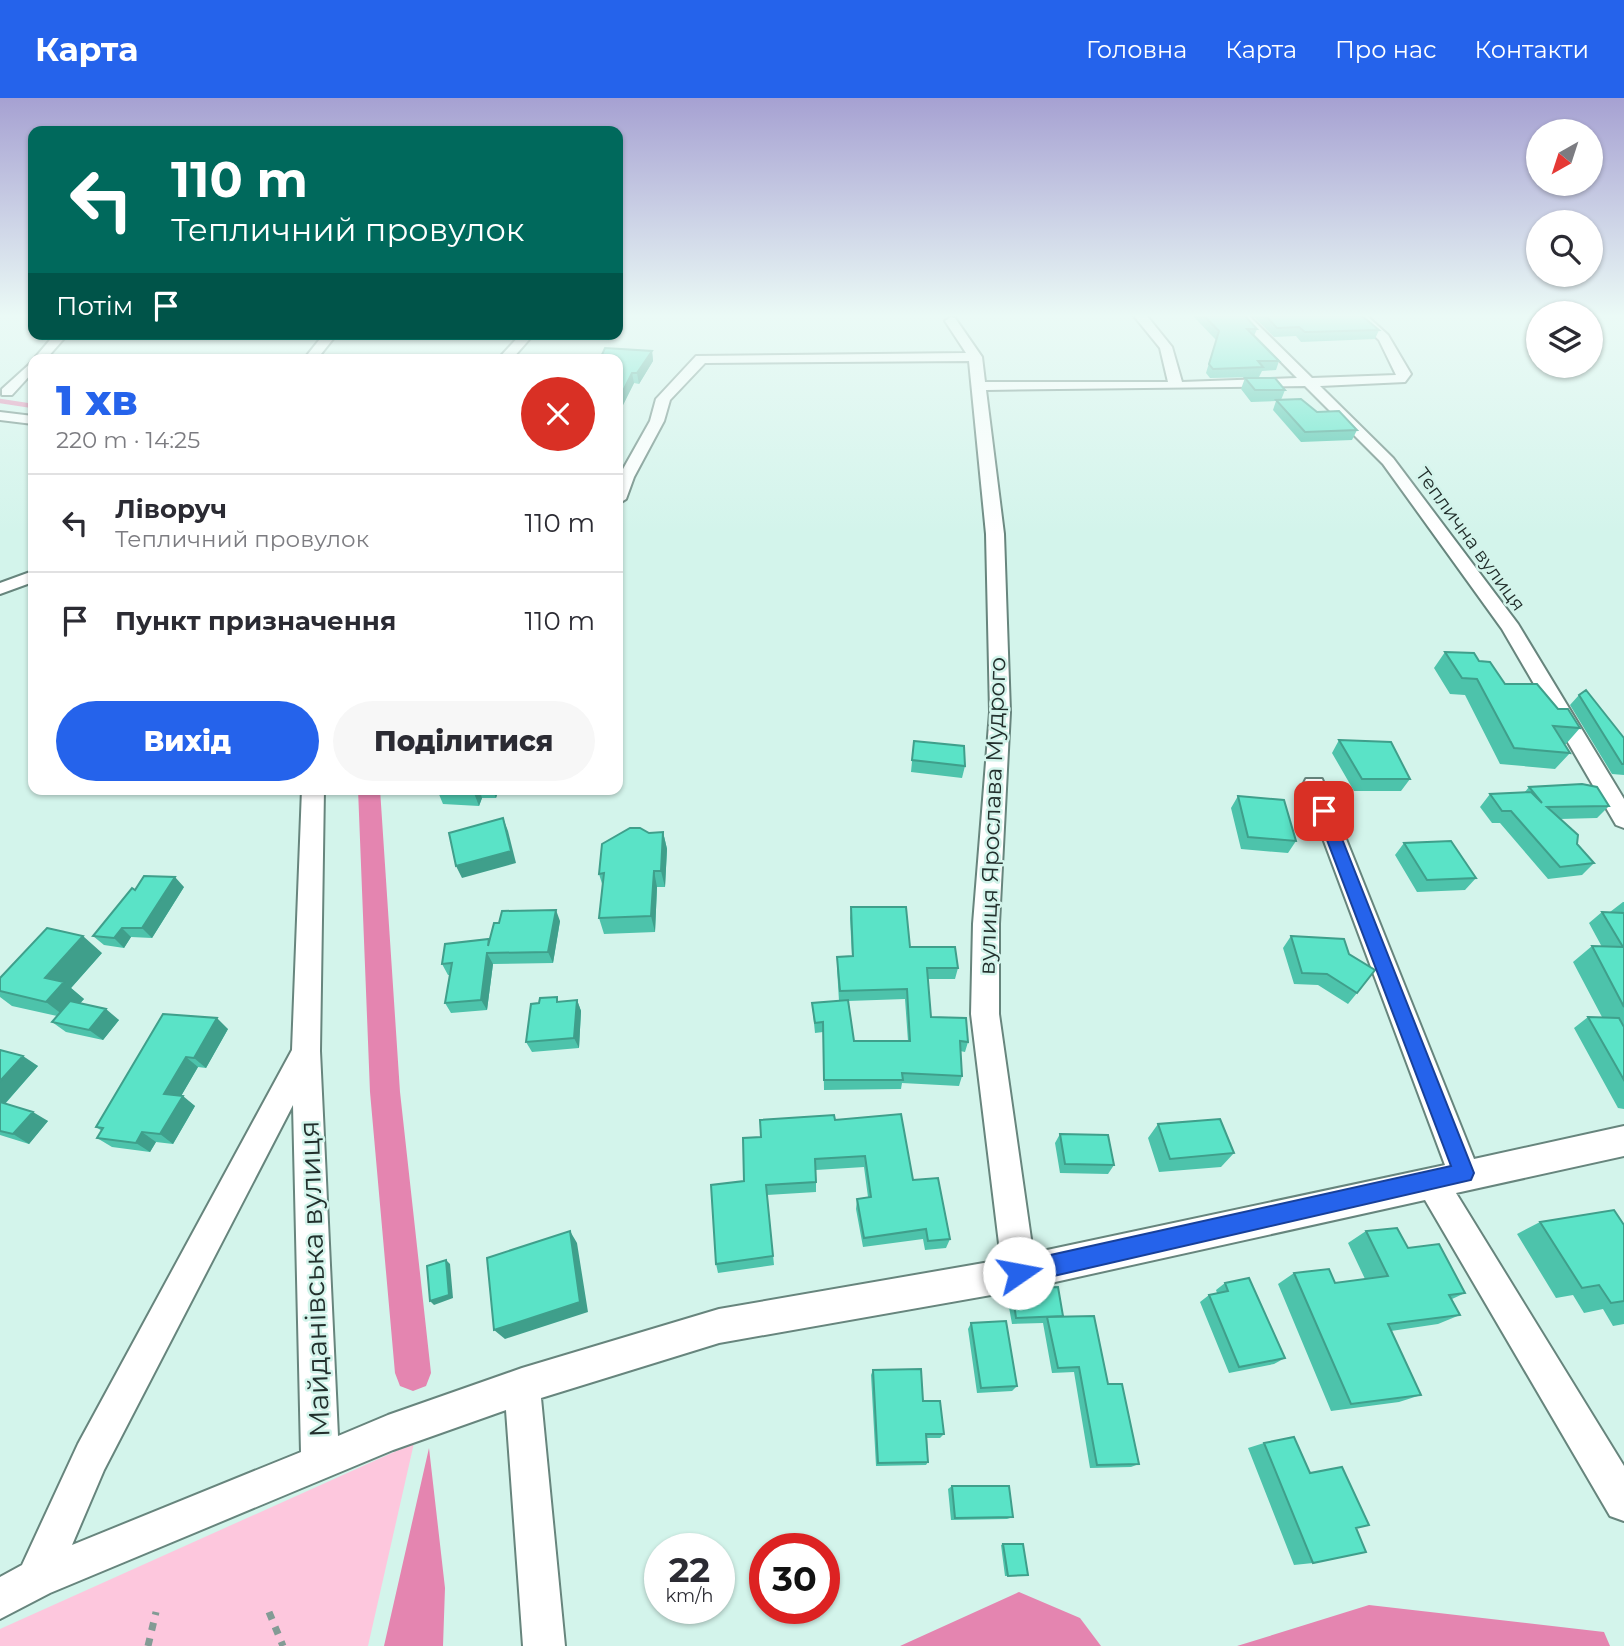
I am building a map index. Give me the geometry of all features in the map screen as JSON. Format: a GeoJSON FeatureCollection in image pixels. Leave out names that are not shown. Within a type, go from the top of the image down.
{"type":"FeatureCollection","features":[{"type":"Feature","properties":{"kind":"street"},"geometry":{"type":"LineString","coordinates":[[623,485],[657,421],[663,399],[673,388]]}},
{"type":"Feature","properties":{"kind":"street","name":"вулиця Ярослава Мудрого"},"geometry":{"type":"LineString","coordinates":[[981,388],[995,534],[1000,712],[997,794],[986,924],[985,1014],[1019,1273]]}},
{"type":"Feature","properties":{"kind":"street","name":"Теплична вулиця"},"geometry":{"type":"LineString","coordinates":[[1316,388],[1388,461],[1511,628],[1624,819]]}},
{"type":"Feature","properties":{"kind":"street"},"geometry":{"type":"LineString","coordinates":[[0,416],[28,419]]}},
{"type":"Feature","properties":{"kind":"street"},"geometry":{"type":"LineString","coordinates":[[0,589],[28,578]]}},
{"type":"Feature","properties":{"kind":"street"},"geometry":{"type":"LineString","coordinates":[[1314,785],[1448,1178],[1624,1502]]}},
{"type":"Feature","properties":{"kind":"street","name":"Майданівська вулиця"},"geometry":{"type":"LineString","coordinates":[[0,1599],[36,1579],[320,1463],[306,1051],[312,795]]}},
{"type":"Feature","properties":{"kind":"street"},"geometry":{"type":"LineString","coordinates":[[36,1579],[91,1457],[306,1051]]}},
{"type":"Feature","properties":{"kind":"street"},"geometry":{"type":"LineString","coordinates":[[320,1463],[388,1433],[522,1386],[719,1326],[1019,1273],[1624,1141]]}},
{"type":"Feature","properties":{"kind":"street"},"geometry":{"type":"LineString","coordinates":[[522,1386],[544,1646]]}},
{"type":"Feature","properties":{"kind":"path"},"geometry":{"type":"LineString","coordinates":[[148,1646],[156,1612]]}},
{"type":"Feature","properties":{"kind":"path"},"geometry":{"type":"LineString","coordinates":[[269,1612],[283,1646]]}},
{"type":"Feature","properties":{"kind":"shaded area"},"geometry":{"type":"Polygon","coordinates":[[[414,1443],[368,1646],[0,1646],[0,1629],[414,1443]]]}},
{"type":"Feature","properties":{"kind":"shaded area"},"geometry":{"type":"Polygon","coordinates":[[[429,1448],[445,1588],[443,1646],[384,1646],[429,1448]]]}},
{"type":"Feature","properties":{"kind":"shaded area"},"geometry":{"type":"Polygon","coordinates":[[[1019,1592],[1080,1618],[1101,1646],[900,1646],[1019,1592]]]}},
{"type":"Feature","properties":{"kind":"shaded area"},"geometry":{"type":"Polygon","coordinates":[[[1369,1605],[1604,1632],[1610,1646],[1237,1646],[1369,1605]]]}},
{"type":"Feature","properties":{"kind":"building"},"geometry":{"type":"Polygon","coordinates":[[[1254,388],[1285,390],[1255,390],[1254,388]]]}},
{"type":"Feature","properties":{"kind":"building"},"geometry":{"type":"Polygon","coordinates":[[[1301,399],[1317,412],[1339,411],[1357,430],[1305,432],[1276,400],[1301,399]]]}},
{"type":"Feature","properties":{"kind":"building"},"geometry":{"type":"Polygon","coordinates":[[[1445,652],[1474,653],[1479,661],[1490,662],[1505,684],[1537,684],[1558,709],[1568,709],[1580,728],[1553,726],[1570,753],[1514,748],[1477,679],[1462,678],[1445,652]]]}},
{"type":"Feature","properties":{"kind":"building"},"geometry":{"type":"Polygon","coordinates":[[[1586,690],[1624,738],[1624,764],[1579,695],[1586,690]]]}},
{"type":"Feature","properties":{"kind":"building"},"geometry":{"type":"Polygon","coordinates":[[[1339,740],[1391,742],[1410,779],[1362,779],[1339,740]]]}},
{"type":"Feature","properties":{"kind":"building"},"geometry":{"type":"Polygon","coordinates":[[[914,741],[964,746],[965,766],[912,760],[914,741]]]}},
{"type":"Feature","properties":{"kind":"building"},"geometry":{"type":"Polygon","coordinates":[[[1582,784],[1597,787],[1609,806],[1547,807],[1578,835],[1577,844],[1594,863],[1560,867],[1511,811],[1502,811],[1490,794],[1531,792],[1542,803],[1529,787],[1582,784]]]}},
{"type":"Feature","properties":{"kind":"building"},"geometry":{"type":"Polygon","coordinates":[[[1238,796],[1284,800],[1296,841],[1248,837],[1238,796]]]}},
{"type":"Feature","properties":{"kind":"building"},"geometry":{"type":"Polygon","coordinates":[[[503,818],[511,851],[456,866],[449,833],[503,818]]]}},
{"type":"Feature","properties":{"kind":"building"},"geometry":{"type":"Polygon","coordinates":[[[630,828],[640,828],[649,833],[663,832],[661,871],[654,871],[651,916],[599,918],[604,873],[599,874],[602,844],[630,828]]]}},
{"type":"Feature","properties":{"kind":"building"},"geometry":{"type":"Polygon","coordinates":[[[1451,841],[1476,878],[1427,880],[1404,843],[1451,841]]]}},
{"type":"Feature","properties":{"kind":"building"},"geometry":{"type":"Polygon","coordinates":[[[144,876],[175,877],[142,928],[122,928],[114,938],[93,936],[132,888],[135,890],[144,876]]]}},
{"type":"Feature","properties":{"kind":"building"},"geometry":{"type":"Polygon","coordinates":[[[851,907],[906,907],[910,947],[955,947],[958,968],[927,968],[931,1017],[966,1018],[968,1042],[960,1041],[962,1076],[902,1073],[903,1080],[824,1080],[823,1022],[815,1023],[812,1003],[848,1000],[854,1041],[910,1041],[907,989],[840,991],[837,957],[853,956],[851,907]]]}},
{"type":"Feature","properties":{"kind":"building"},"geometry":{"type":"Polygon","coordinates":[[[556,910],[548,952],[487,953],[481,1000],[445,1003],[452,963],[442,964],[445,944],[489,939],[488,946],[494,923],[499,923],[502,911],[556,910]]]}},
{"type":"Feature","properties":{"kind":"building"},"geometry":{"type":"Polygon","coordinates":[[[1602,912],[1624,913],[1624,947],[1623,947],[1602,912]]]}},
{"type":"Feature","properties":{"kind":"building"},"geometry":{"type":"Polygon","coordinates":[[[47,928],[83,936],[45,978],[64,982],[46,1002],[0,991],[0,978],[47,928]]]}},
{"type":"Feature","properties":{"kind":"building"},"geometry":{"type":"Polygon","coordinates":[[[1291,936],[1344,939],[1349,954],[1375,970],[1357,993],[1327,974],[1302,973],[1291,936]]]}},
{"type":"Feature","properties":{"kind":"building"},"geometry":{"type":"Polygon","coordinates":[[[1592,946],[1624,947],[1624,1007],[1592,946]]]}},
{"type":"Feature","properties":{"kind":"building"},"geometry":{"type":"Polygon","coordinates":[[[557,997],[557,1002],[577,1000],[574,1038],[526,1042],[531,1004],[539,1003],[540,998],[557,997]]]}},
{"type":"Feature","properties":{"kind":"building"},"geometry":{"type":"Polygon","coordinates":[[[70,1001],[106,1009],[89,1030],[52,1022],[70,1001]]]}},
{"type":"Feature","properties":{"kind":"building"},"geometry":{"type":"Polygon","coordinates":[[[163,1014],[217,1018],[194,1058],[186,1057],[164,1094],[183,1096],[160,1134],[142,1132],[136,1143],[97,1138],[103,1128],[96,1127],[163,1014]]]}},
{"type":"Feature","properties":{"kind":"building"},"geometry":{"type":"Polygon","coordinates":[[[1588,1017],[1619,1018],[1624,1027],[1624,1080],[1588,1017]]]}},
{"type":"Feature","properties":{"kind":"building"},"geometry":{"type":"Polygon","coordinates":[[[0,1050],[23,1056],[0,1081],[0,1050]]]}},
{"type":"Feature","properties":{"kind":"building"},"geometry":{"type":"Polygon","coordinates":[[[0,1102],[33,1112],[13,1134],[0,1131],[0,1102]]]}},
{"type":"Feature","properties":{"kind":"building"},"geometry":{"type":"Polygon","coordinates":[[[901,1114],[913,1180],[938,1178],[950,1239],[928,1241],[926,1229],[864,1238],[857,1199],[871,1197],[865,1156],[815,1159],[816,1182],[766,1185],[773,1256],[716,1264],[711,1185],[744,1181],[743,1138],[761,1137],[760,1120],[834,1115],[835,1120],[901,1114]]]}},
{"type":"Feature","properties":{"kind":"building"},"geometry":{"type":"Polygon","coordinates":[[[1220,1119],[1234,1153],[1170,1159],[1158,1124],[1220,1119]]]}},
{"type":"Feature","properties":{"kind":"building"},"geometry":{"type":"Polygon","coordinates":[[[1060,1134],[1108,1135],[1114,1165],[1065,1164],[1060,1134]]]}},
{"type":"Feature","properties":{"kind":"building"},"geometry":{"type":"Polygon","coordinates":[[[1614,1210],[1624,1225],[1624,1301],[1611,1303],[1599,1285],[1582,1288],[1540,1222],[1614,1210]]]}},
{"type":"Feature","properties":{"kind":"building"},"geometry":{"type":"Polygon","coordinates":[[[1397,1228],[1408,1248],[1439,1244],[1465,1293],[1449,1295],[1460,1315],[1388,1324],[1421,1395],[1351,1404],[1294,1273],[1329,1269],[1335,1283],[1388,1276],[1366,1231],[1397,1228]]]}},
{"type":"Feature","properties":{"kind":"building"},"geometry":{"type":"Polygon","coordinates":[[[570,1231],[580,1302],[494,1330],[487,1258],[570,1231]]]}},
{"type":"Feature","properties":{"kind":"building"},"geometry":{"type":"Polygon","coordinates":[[[446,1260],[449,1295],[430,1301],[427,1266],[446,1260]]]}},
{"type":"Feature","properties":{"kind":"building"},"geometry":{"type":"Polygon","coordinates":[[[1249,1278],[1285,1358],[1239,1367],[1209,1295],[1228,1291],[1225,1283],[1249,1278]]]}},
{"type":"Feature","properties":{"kind":"building"},"geometry":{"type":"Polygon","coordinates":[[[1058,1287],[1063,1316],[1016,1318],[1012,1289],[1058,1287]]]}},
{"type":"Feature","properties":{"kind":"building"},"geometry":{"type":"Polygon","coordinates":[[[1094,1316],[1108,1384],[1122,1384],[1139,1464],[1097,1465],[1079,1367],[1058,1368],[1047,1317],[1094,1316]]]}},
{"type":"Feature","properties":{"kind":"building"},"geometry":{"type":"Polygon","coordinates":[[[1006,1321],[1017,1386],[981,1388],[971,1323],[1006,1321]]]}},
{"type":"Feature","properties":{"kind":"building"},"geometry":{"type":"Polygon","coordinates":[[[921,1369],[923,1401],[940,1401],[944,1434],[926,1434],[928,1462],[878,1463],[873,1370],[921,1369]]]}},
{"type":"Feature","properties":{"kind":"building"},"geometry":{"type":"Polygon","coordinates":[[[1294,1437],[1310,1473],[1342,1467],[1369,1525],[1356,1528],[1366,1552],[1313,1563],[1264,1443],[1294,1437]]]}},
{"type":"Feature","properties":{"kind":"building"},"geometry":{"type":"Polygon","coordinates":[[[952,1486],[1009,1486],[1013,1517],[955,1518],[952,1486]]]}},
{"type":"Feature","properties":{"kind":"building"},"geometry":{"type":"Polygon","coordinates":[[[1003,1544],[1023,1544],[1028,1575],[1008,1576],[1003,1544]]]}},
{"type":"Feature","properties":{"kind":"waterway"},"geometry":{"type":"LineString","coordinates":[[0,401],[28,405]]}},
{"type":"Feature","properties":{"kind":"waterway"},"geometry":{"type":"LineString","coordinates":[[369,795],[385,1092],[413,1373]]}},
{"type":"Feature","properties":{"kind":"route"},"geometry":{"type":"LineString","coordinates":[[1019,1273],[1464,1173],[1324,811]]}}]}
